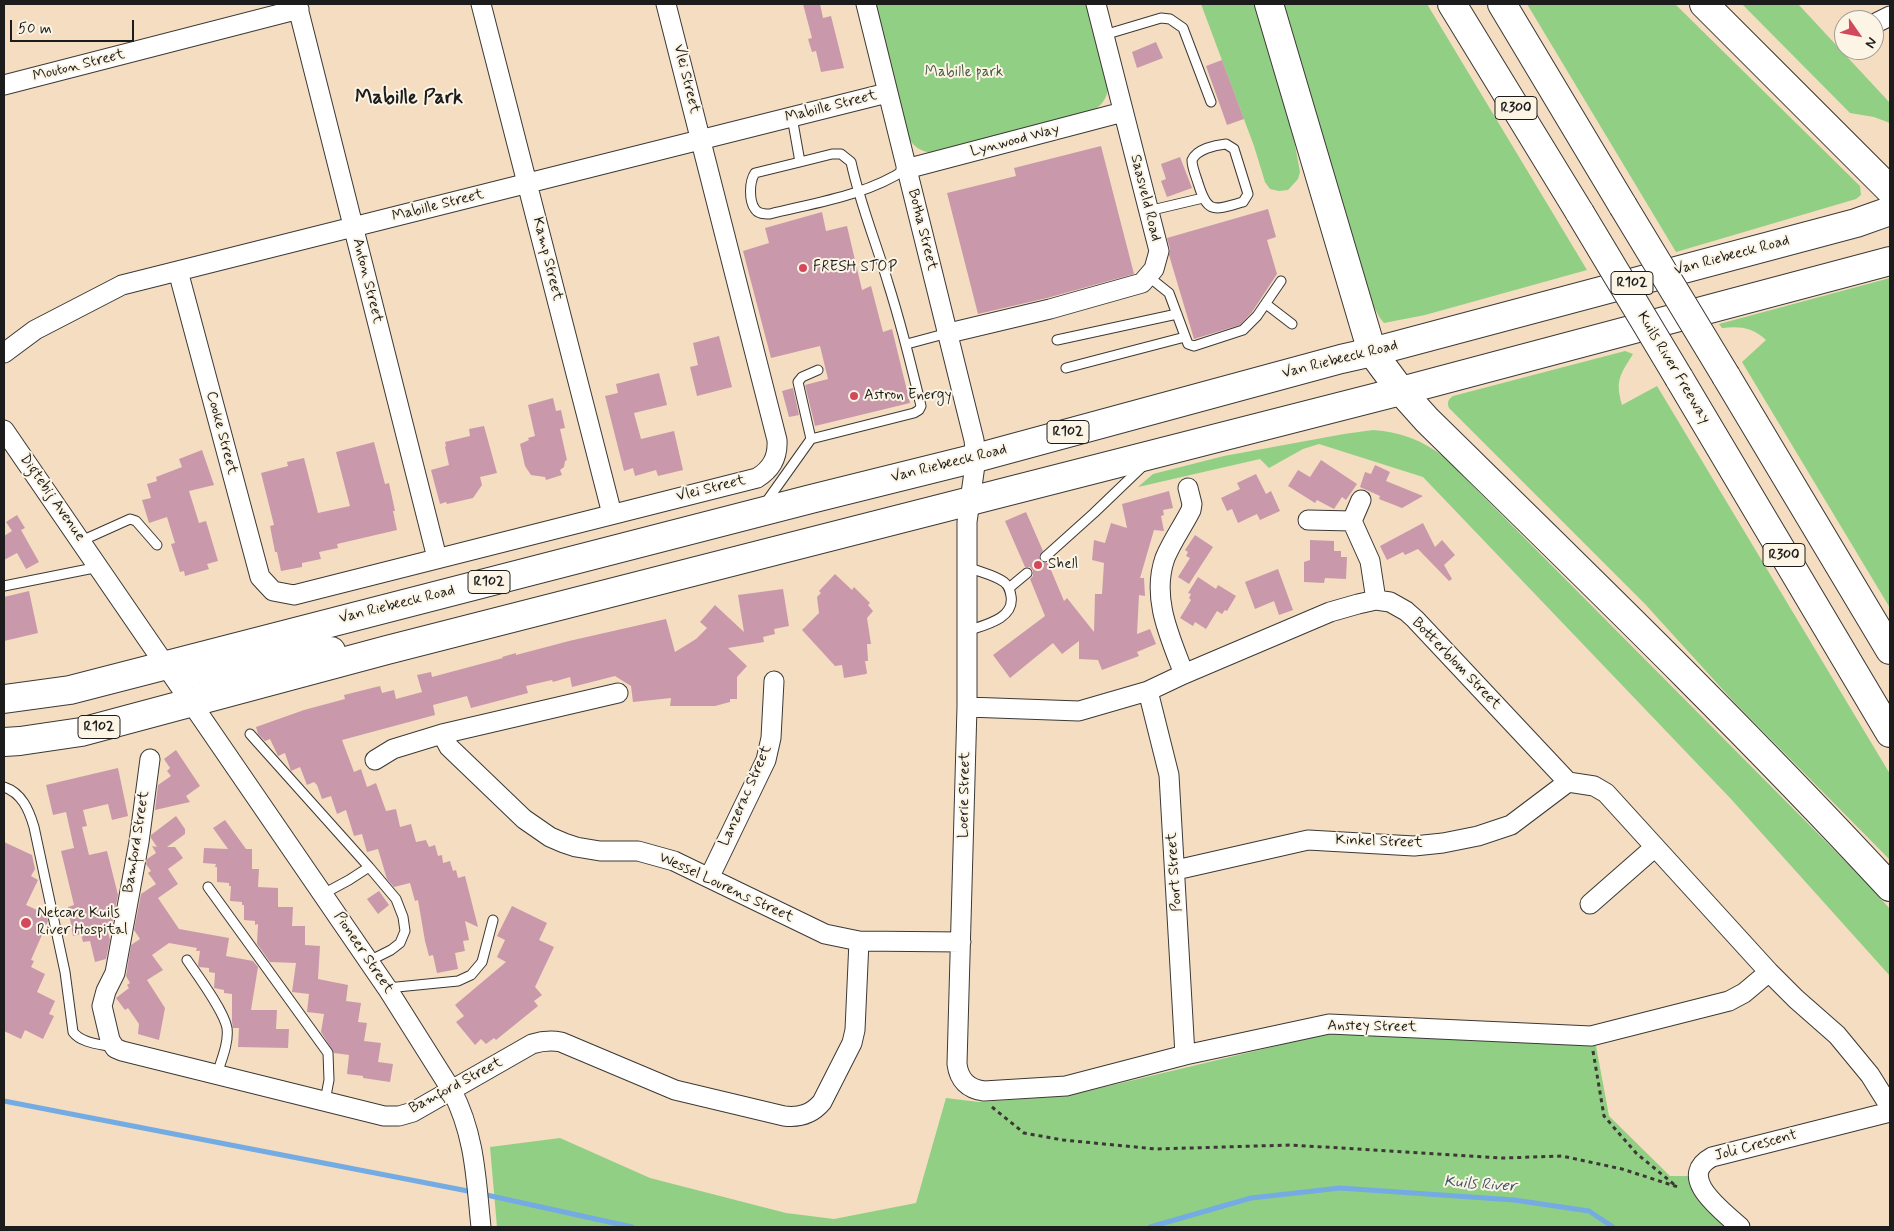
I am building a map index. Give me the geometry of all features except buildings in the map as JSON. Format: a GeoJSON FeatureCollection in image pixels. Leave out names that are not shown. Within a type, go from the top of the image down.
{"type":"FeatureCollection","features":[{"type":"Feature","properties":{"kind":"main road"},"geometry":{"type":"LineString","coordinates":[[1269,4],[1372,352],[1401,391],[1434,427],[1667,655],[1833,825],[1890,887]]}},
{"type":"Feature","properties":{"kind":"main road","name":"Kuils River Freeway"},"geometry":{"type":"LineString","coordinates":[[1452,4],[1580,213],[1890,733]]}},
{"type":"Feature","properties":{"kind":"main road","name":"R300"},"geometry":{"type":"LineString","coordinates":[[1502,4],[1890,650]]}},
{"type":"Feature","properties":{"kind":"main road"},"geometry":{"type":"LineString","coordinates":[[1704,4],[1890,190]]}},
{"type":"Feature","properties":{"kind":"main road","name":"Van Riebeeck Road"},"geometry":{"type":"LineString","coordinates":[[4,699],[70,690],[976,458],[1340,359],[1856,223],[1890,211]]}},
{"type":"Feature","properties":{"kind":"main road","name":"R102"},"geometry":{"type":"LineString","coordinates":[[4,742],[81,732],[387,650],[1401,391],[1890,261]]}},
{"type":"Feature","properties":{"kind":"main road"},"geometry":{"type":"LineString","coordinates":[[167,665],[188,673],[208,676],[225,674],[293,655],[358,647],[387,650]]}},
{"type":"Feature","properties":{"kind":"street","name":"Kamp Street"},"geometry":{"type":"LineString","coordinates":[[481,4],[612,514]]}},
{"type":"Feature","properties":{"kind":"street","name":"Vlei Street"},"geometry":{"type":"LineString","coordinates":[[273,591],[294,595],[757,478],[770,468],[776,454],[777,440],[666,4]]}},
{"type":"Feature","properties":{"kind":"street","name":"Botha Street"},"geometry":{"type":"LineString","coordinates":[[866,4],[974,440],[976,458],[971,500]]}},
{"type":"Feature","properties":{"kind":"street","name":"Saasveld Road"},"geometry":{"type":"LineString","coordinates":[[1096,4],[1158,251],[1154,269],[1149,277]]}},
{"type":"Feature","properties":{"kind":"street","name":"Mouton Street"},"geometry":{"type":"LineString","coordinates":[[4,85],[298,7]]}},
{"type":"Feature","properties":{"kind":"street","name":"Anton Street"},"geometry":{"type":"LineString","coordinates":[[298,7],[437,558]]}},
{"type":"Feature","properties":{"kind":"street","name":"Mabille Street"},"geometry":{"type":"LineString","coordinates":[[4,354],[35,330],[122,286],[887,93]]}},
{"type":"Feature","properties":{"kind":"street","name":"Lynwood Way"},"geometry":{"type":"LineString","coordinates":[[906,169],[1123,112]]}},
{"type":"Feature","properties":{"kind":"street","name":"Cooke Street"},"geometry":{"type":"LineString","coordinates":[[178,271],[260,577],[273,591]]}},
{"type":"Feature","properties":{"kind":"street"},"geometry":{"type":"LineString","coordinates":[[949,333],[1050,309],[1142,283],[1149,277]]}},
{"type":"Feature","properties":{"kind":"street","name":"Digtebij Avenue"},"geometry":{"type":"LineString","coordinates":[[4,430],[191,702]]}},
{"type":"Feature","properties":{"kind":"street"},"geometry":{"type":"LineString","coordinates":[[1184,674],[1162,613],[1160,590],[1165,559],[1191,510],[1192,504],[1188,488]]}},
{"type":"Feature","properties":{"kind":"street","name":"Loerie Street"},"geometry":{"type":"LineString","coordinates":[[971,500],[967,522],[967,707],[958,1064],[960,1077],[976,1089]]}},
{"type":"Feature","properties":{"kind":"street"},"geometry":{"type":"LineString","coordinates":[[967,707],[1079,710],[1148,691],[1330,612],[1376,600],[1370,561],[1352,521],[1361,500]]}},
{"type":"Feature","properties":{"kind":"street"},"geometry":{"type":"LineString","coordinates":[[1308,520],[1352,521]]}},
{"type":"Feature","properties":{"kind":"street","name":"Botterblom Street"},"geometry":{"type":"LineString","coordinates":[[1376,600],[1390,602],[1406,611],[1415,619],[1568,782]]}},
{"type":"Feature","properties":{"kind":"street","name":"Lanzerac Street"},"geometry":{"type":"LineString","coordinates":[[709,878],[766,760],[772,738],[774,681]]}},
{"type":"Feature","properties":{"kind":"street","name":"Poort Street"},"geometry":{"type":"LineString","coordinates":[[1148,691],[1169,775],[1176,870],[1185,1055]]}},
{"type":"Feature","properties":{"kind":"street"},"geometry":{"type":"LineString","coordinates":[[375,760],[394,748],[442,734],[618,693]]}},
{"type":"Feature","properties":{"kind":"street","name":"Pioneer Street"},"geometry":{"type":"LineString","coordinates":[[191,702],[369,961],[452,1091],[466,1121],[474,1159],[481,1227]]}},
{"type":"Feature","properties":{"kind":"street","name":"Wessel Lourens Street"},"geometry":{"type":"LineString","coordinates":[[442,734],[449,747],[524,818],[550,837],[570,846],[587,850],[638,851],[674,861],[825,934],[859,941],[962,942]]}},
{"type":"Feature","properties":{"kind":"street","name":"Bamford Street"},"geometry":{"type":"LineString","coordinates":[[150,759],[138,842],[115,973],[102,1006],[110,1040],[115,1048],[122,1051],[384,1116],[399,1116],[413,1112],[452,1091],[532,1044],[554,1041],[675,1090],[784,1116],[802,1116],[822,1102],[852,1043],[859,941]]}},
{"type":"Feature","properties":{"kind":"street"},"geometry":{"type":"LineString","coordinates":[[1568,782],[1594,786],[1606,793],[1769,972],[1796,999],[1838,1035],[1870,1075],[1890,1107]]}},
{"type":"Feature","properties":{"kind":"street","name":"Kinkel Street"},"geometry":{"type":"LineString","coordinates":[[1176,870],[1308,840],[1414,846],[1443,843],[1478,836],[1511,825],[1568,782]]}},
{"type":"Feature","properties":{"kind":"street"},"geometry":{"type":"LineString","coordinates":[[1590,904],[1655,847]]}},
{"type":"Feature","properties":{"kind":"street","name":"Anstey Street"},"geometry":{"type":"LineString","coordinates":[[976,1089],[1066,1086],[1185,1055],[1329,1024],[1591,1036],[1729,1001],[1744,994],[1769,972]]}},
{"type":"Feature","properties":{"kind":"street","name":"Joli Crescent"},"geometry":{"type":"LineString","coordinates":[[1699,1184],[1699,1171],[1706,1161],[1712,1158],[1890,1112]]}},
{"type":"Feature","properties":{"kind":"street"},"geometry":{"type":"LineString","coordinates":[[1699,1184],[1703,1191],[1740,1227]]}},
{"type":"Feature","properties":{"kind":"lane"},"geometry":{"type":"LineString","coordinates":[[1103,35],[1161,18],[1176,22],[1183,28],[1210,102]]}},
{"type":"Feature","properties":{"kind":"lane"},"geometry":{"type":"LineString","coordinates":[[792,117],[800,162]]}},
{"type":"Feature","properties":{"kind":"lane"},"geometry":{"type":"LineString","coordinates":[[1219,145],[1230,146],[1234,149],[1247,187],[1246,198],[1243,202],[1219,208],[1207,205],[1203,198],[1192,164],[1194,156],[1197,153],[1219,145]]}},
{"type":"Feature","properties":{"kind":"lane"},"geometry":{"type":"LineString","coordinates":[[758,513],[811,439],[919,410],[921,406],[907,344],[857,191],[851,162],[846,156],[832,154],[754,173],[750,186],[754,208],[759,212],[770,214],[857,191],[883,183],[906,169]]}},
{"type":"Feature","properties":{"kind":"lane"},"geometry":{"type":"LineString","coordinates":[[1148,211],[1203,198]]}},
{"type":"Feature","properties":{"kind":"lane"},"geometry":{"type":"LineString","coordinates":[[1149,277],[1169,293],[1188,344],[1194,346],[1243,330],[1257,316],[1281,281]]}},
{"type":"Feature","properties":{"kind":"lane"},"geometry":{"type":"LineString","coordinates":[[1266,304],[1292,324]]}},
{"type":"Feature","properties":{"kind":"lane"},"geometry":{"type":"LineString","coordinates":[[1058,340],[1177,314]]}},
{"type":"Feature","properties":{"kind":"lane"},"geometry":{"type":"LineString","coordinates":[[907,344],[949,333]]}},
{"type":"Feature","properties":{"kind":"lane"},"geometry":{"type":"LineString","coordinates":[[1066,368],[1185,337]]}},
{"type":"Feature","properties":{"kind":"lane"},"geometry":{"type":"LineString","coordinates":[[811,439],[798,382],[802,377],[818,370]]}},
{"type":"Feature","properties":{"kind":"lane"},"geometry":{"type":"LineString","coordinates":[[1045,557],[1094,513],[1153,455]]}},
{"type":"Feature","properties":{"kind":"lane"},"geometry":{"type":"LineString","coordinates":[[82,541],[130,519],[136,521],[157,545]]}},
{"type":"Feature","properties":{"kind":"lane"},"geometry":{"type":"LineString","coordinates":[[4,586],[99,567]]}},
{"type":"Feature","properties":{"kind":"lane"},"geometry":{"type":"LineString","coordinates":[[967,631],[1001,618],[1008,610],[1012,600],[1009,588],[1003,581],[968,567]]}},
{"type":"Feature","properties":{"kind":"lane"},"geometry":{"type":"LineString","coordinates":[[1009,588],[1027,573]]}},
{"type":"Feature","properties":{"kind":"lane"},"geometry":{"type":"LineString","coordinates":[[250,734],[396,899],[403,917],[405,931],[400,943],[391,950],[369,961]]}},
{"type":"Feature","properties":{"kind":"lane"},"geometry":{"type":"LineString","coordinates":[[4,787],[11,789],[27,805],[34,827],[65,972],[73,1032],[76,1038],[115,1048]]}},
{"type":"Feature","properties":{"kind":"lane"},"geometry":{"type":"LineString","coordinates":[[323,894],[369,867]]}},
{"type":"Feature","properties":{"kind":"lane"},"geometry":{"type":"LineString","coordinates":[[208,887],[328,1053],[329,1080],[325,1101]]}},
{"type":"Feature","properties":{"kind":"lane"},"geometry":{"type":"LineString","coordinates":[[387,988],[458,981],[471,975],[482,962],[493,920]]}},
{"type":"Feature","properties":{"kind":"lane"},"geometry":{"type":"LineString","coordinates":[[187,960],[224,1018],[227,1030],[224,1052],[216,1074]]}},
{"type":"Feature","properties":{"kind":"path"},"geometry":{"type":"LineString","coordinates":[[1591,1036],[1604,1116],[1636,1153],[1678,1187]]}},
{"type":"Feature","properties":{"kind":"path"},"geometry":{"type":"LineString","coordinates":[[976,1089],[993,1110],[1024,1133],[1063,1140],[1156,1150],[1291,1145],[1502,1158],[1562,1156],[1622,1168],[1678,1187],[1699,1184]]}},
{"type":"Feature","properties":{"kind":"green space","name":"Mabille park"},"geometry":{"type":"Polygon","coordinates":[[[875,4],[1087,4],[1108,89],[1106,96],[1100,105],[1092,111],[934,153],[921,150],[912,143],[907,135],[875,4]]]}},
{"type":"Feature","properties":{"kind":"green space"},"geometry":{"type":"Polygon","coordinates":[[[1201,4],[1258,4],[1294,140],[1300,172],[1298,179],[1288,190],[1270,189],[1265,182],[1254,146],[1201,4]]]}},
{"type":"Feature","properties":{"kind":"green space"},"geometry":{"type":"Polygon","coordinates":[[[1281,4],[1427,4],[1587,270],[1425,315],[1384,323],[1371,302],[1281,4]]]}},
{"type":"Feature","properties":{"kind":"green space"},"geometry":{"type":"Polygon","coordinates":[[[1527,4],[1675,4],[1860,186],[1861,195],[1856,199],[1676,252],[1527,4]]]}},
{"type":"Feature","properties":{"kind":"green space"},"geometry":{"type":"Polygon","coordinates":[[[1742,4],[1798,4],[1834,43],[1834,60],[1850,60],[1890,103],[1890,123],[1874,117],[1850,113],[1742,4]]]}},
{"type":"Feature","properties":{"kind":"green space"},"geometry":{"type":"Polygon","coordinates":[[[1890,278],[1890,608],[1742,362],[1766,340],[1751,330],[1740,327],[1722,328],[1719,324],[1890,278]]]}},
{"type":"Feature","properties":{"kind":"green space"},"geometry":{"type":"Polygon","coordinates":[[[1625,351],[1633,354],[1620,378],[1619,389],[1622,405],[1657,386],[1890,774],[1890,860],[1735,703],[1645,604],[1448,406],[1449,400],[1453,396],[1625,351]]]}},
{"type":"Feature","properties":{"kind":"green space"},"geometry":{"type":"Polygon","coordinates":[[[1373,430],[1411,438],[1428,446],[1444,457],[1861,877],[1890,909],[1890,976],[1731,799],[1423,477],[1319,444],[1303,449],[1269,468],[1260,459],[1138,487],[1153,474],[1224,456],[1373,430]]]}},
{"type":"Feature","properties":{"kind":"green space"},"geometry":{"type":"Polygon","coordinates":[[[1332,1034],[1596,1046],[1609,1116],[1670,1176],[1691,1176],[1729,1227],[497,1227],[490,1147],[560,1138],[650,1178],[786,1213],[834,1219],[916,1203],[946,1098],[979,1102],[1067,1096],[1332,1034]]]}},
{"type":"Feature","properties":{"kind":"waterway"},"geometry":{"type":"LineString","coordinates":[[4,1101],[473,1192]]}},
{"type":"Feature","properties":{"kind":"waterway","name":"Kuils River"},"geometry":{"type":"LineString","coordinates":[[1150,1227],[1251,1198],[1340,1188],[1514,1200],[1589,1211],[1613,1227]]}},
{"type":"Feature","properties":{"kind":"waterway"},"geometry":{"type":"LineString","coordinates":[[482,1194],[632,1227]]}},
{"type":"Feature","properties":{"kind":"place","name":"FRESH STOP"},"geometry":{"type":"Point","coordinates":[803,268]}},
{"type":"Feature","properties":{"kind":"place","name":"Astron Energy"},"geometry":{"type":"Point","coordinates":[854,396]}},
{"type":"Feature","properties":{"kind":"place","name":"Shell"},"geometry":{"type":"Point","coordinates":[1038,565]}},
{"type":"Feature","properties":{"kind":"place","name":"Netcare Kuils River Hospital"},"geometry":{"type":"Point","coordinates":[26,923]}},
{"type":"Feature","properties":{"kind":"district","name":"Mabille Park"},"geometry":{"type":"Point","coordinates":[409,99]}}]}
